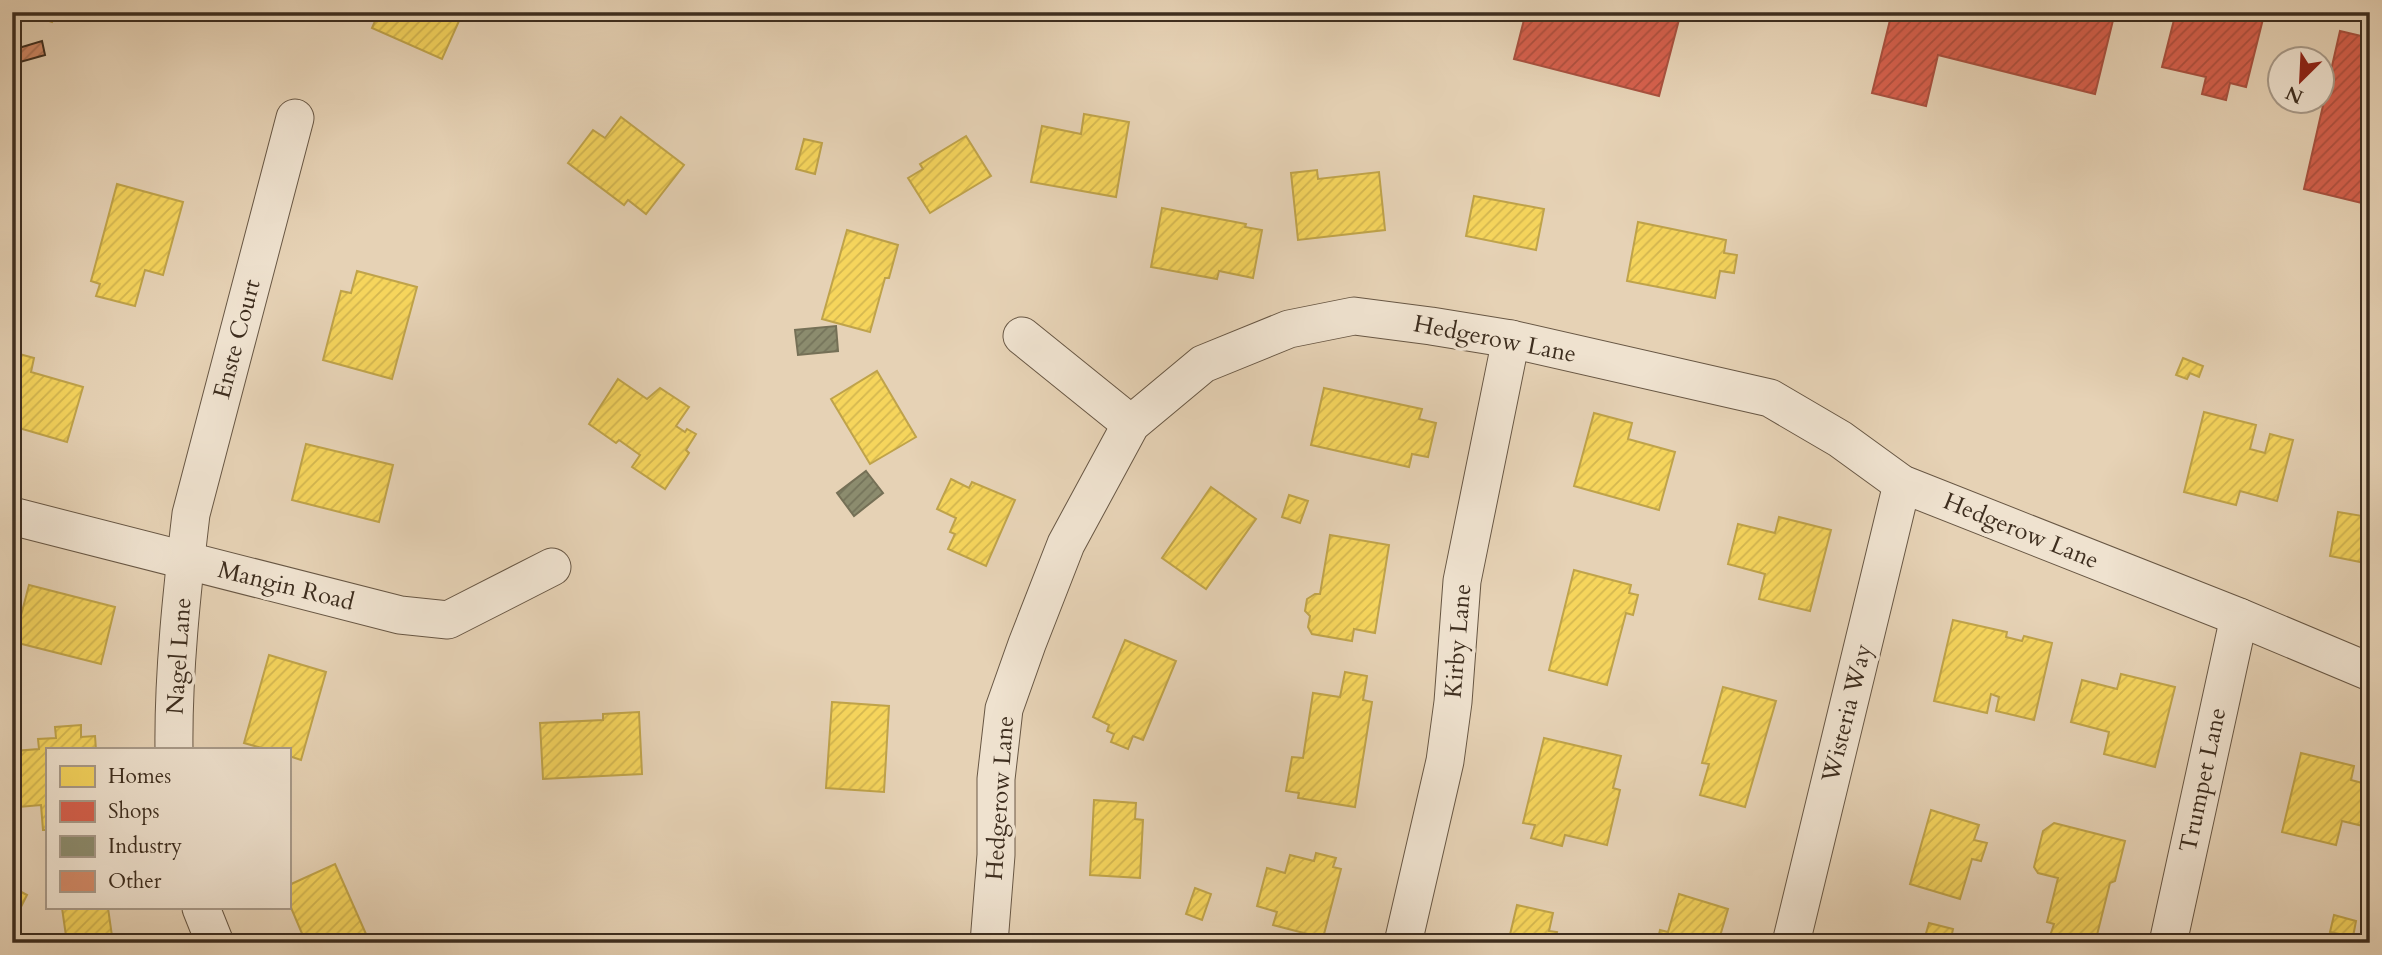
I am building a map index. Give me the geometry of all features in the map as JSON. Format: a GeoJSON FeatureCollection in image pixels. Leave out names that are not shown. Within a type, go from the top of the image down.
{"type":"FeatureCollection","features":[{"type":"Feature","properties":{"kind":"street","name":"Enste Court"},"geometry":{"type":"LineString","coordinates":[[185,561],[191,514],[295,118]]}},
{"type":"Feature","properties":{"kind":"street","name":"Hedgerow Lane"},"geometry":{"type":"LineString","coordinates":[[989,943],[996,855],[996,779],[1004,709],[1066,544],[1131,424],[1203,364],[1289,329],[1354,316],[1511,339],[1770,398],[1840,439],[1902,484],[2239,617],[2370,672]]}},
{"type":"Feature","properties":{"kind":"street"},"geometry":{"type":"LineString","coordinates":[[1022,337],[1131,424]]}},
{"type":"Feature","properties":{"kind":"street","name":"Kirby Lane"},"geometry":{"type":"LineString","coordinates":[[1404,943],[1445,761],[1453,702],[1462,581],[1511,339]]}},
{"type":"Feature","properties":{"kind":"street","name":"Wisteria Way"},"geometry":{"type":"LineString","coordinates":[[1791,943],[1902,484]]}},
{"type":"Feature","properties":{"kind":"street","name":"Mangin Road"},"geometry":{"type":"LineString","coordinates":[[12,516],[400,615],[447,620],[552,567]]}},
{"type":"Feature","properties":{"kind":"street","name":"Nagel Lane"},"geometry":{"type":"LineString","coordinates":[[174,748],[185,561]]}},
{"type":"Feature","properties":{"kind":"street","name":"Trumpet Lane"},"geometry":{"type":"LineString","coordinates":[[2168,943],[2239,617]]}},
{"type":"Feature","properties":{"kind":"street"},"geometry":{"type":"LineString","coordinates":[[201,909],[215,943]]}},
{"type":"Feature","properties":{"kind":"building: Homes"},"geometry":{"type":"Polygon","coordinates":[[[21,12],[55,12],[52,22],[21,12]]]}},
{"type":"Feature","properties":{"kind":"building: Homes"},"geometry":{"type":"Polygon","coordinates":[[[379,12],[463,12],[442,59],[372,28],[379,12]]]}},
{"type":"Feature","properties":{"kind":"building: Homes"},"geometry":{"type":"Polygon","coordinates":[[[1084,114],[1129,122],[1116,197],[1031,182],[1042,126],[1081,134],[1084,114]]]}},
{"type":"Feature","properties":{"kind":"building: Homes"},"geometry":{"type":"Polygon","coordinates":[[[621,117],[684,165],[646,214],[628,200],[624,205],[568,163],[593,130],[605,138],[621,117]]]}},
{"type":"Feature","properties":{"kind":"building: Homes"},"geometry":{"type":"Polygon","coordinates":[[[966,136],[991,176],[930,213],[908,178],[923,169],[920,164],[966,136]]]}},
{"type":"Feature","properties":{"kind":"building: Homes"},"geometry":{"type":"Polygon","coordinates":[[[804,139],[822,143],[815,174],[796,169],[804,139]]]}},
{"type":"Feature","properties":{"kind":"building: Homes"},"geometry":{"type":"Polygon","coordinates":[[[1317,170],[1318,179],[1379,172],[1385,230],[1298,240],[1291,173],[1317,170]]]}},
{"type":"Feature","properties":{"kind":"building: Homes"},"geometry":{"type":"Polygon","coordinates":[[[117,184],[183,202],[163,275],[145,270],[135,306],[96,296],[100,284],[91,281],[117,184]]]}},
{"type":"Feature","properties":{"kind":"building: Homes"},"geometry":{"type":"Polygon","coordinates":[[[1474,196],[1544,209],[1536,250],[1466,236],[1474,196]]]}},
{"type":"Feature","properties":{"kind":"building: Homes"},"geometry":{"type":"Polygon","coordinates":[[[1162,208],[1246,224],[1245,227],[1262,230],[1253,278],[1219,271],[1217,279],[1151,267],[1162,208]]]}},
{"type":"Feature","properties":{"kind":"building: Homes"},"geometry":{"type":"Polygon","coordinates":[[[1638,222],[1726,240],[1724,253],[1737,255],[1734,273],[1720,271],[1715,298],[1627,281],[1638,222]]]}},
{"type":"Feature","properties":{"kind":"building: Homes"},"geometry":{"type":"Polygon","coordinates":[[[847,230],[898,245],[889,278],[885,278],[870,332],[822,319],[847,230]]]}},
{"type":"Feature","properties":{"kind":"building: Homes"},"geometry":{"type":"Polygon","coordinates":[[[357,271],[417,287],[392,379],[323,360],[341,291],[351,293],[357,271]]]}},
{"type":"Feature","properties":{"kind":"building: Homes"},"geometry":{"type":"Polygon","coordinates":[[[12,352],[34,358],[31,372],[83,387],[67,442],[12,426],[12,352]]]}},
{"type":"Feature","properties":{"kind":"building: Homes"},"geometry":{"type":"Polygon","coordinates":[[[2183,358],[2203,366],[2199,377],[2190,373],[2187,379],[2176,375],[2183,358]]]}},
{"type":"Feature","properties":{"kind":"building: Homes"},"geometry":{"type":"Polygon","coordinates":[[[877,371],[916,437],[870,464],[831,399],[877,371]]]}},
{"type":"Feature","properties":{"kind":"building: Homes"},"geometry":{"type":"Polygon","coordinates":[[[618,379],[647,399],[660,388],[689,407],[676,426],[685,432],[687,429],[696,434],[686,450],[689,453],[665,489],[632,467],[640,455],[619,440],[616,443],[589,424],[618,379]]]}},
{"type":"Feature","properties":{"kind":"building: Homes"},"geometry":{"type":"Polygon","coordinates":[[[1324,388],[1422,409],[1419,419],[1436,423],[1428,457],[1412,454],[1409,467],[1311,445],[1324,388]]]}},
{"type":"Feature","properties":{"kind":"building: Homes"},"geometry":{"type":"Polygon","coordinates":[[[2204,412],[2256,425],[2250,449],[2265,453],[2270,434],[2293,440],[2277,501],[2240,491],[2236,505],[2184,492],[2204,412]]]}},
{"type":"Feature","properties":{"kind":"building: Homes"},"geometry":{"type":"Polygon","coordinates":[[[1594,413],[1632,423],[1628,439],[1675,452],[1659,510],[1574,486],[1594,413]]]}},
{"type":"Feature","properties":{"kind":"building: Homes"},"geometry":{"type":"Polygon","coordinates":[[[306,444],[393,465],[379,522],[292,500],[306,444]]]}},
{"type":"Feature","properties":{"kind":"building: Homes"},"geometry":{"type":"Polygon","coordinates":[[[951,479],[969,488],[972,482],[1015,500],[986,566],[948,549],[955,534],[950,532],[956,518],[937,509],[951,479]]]}},
{"type":"Feature","properties":{"kind":"building: Homes"},"geometry":{"type":"Polygon","coordinates":[[[1211,487],[1256,519],[1206,589],[1162,558],[1211,487]]]}},
{"type":"Feature","properties":{"kind":"building: Homes"},"geometry":{"type":"Polygon","coordinates":[[[1289,495],[1308,501],[1300,523],[1282,517],[1289,495]]]}},
{"type":"Feature","properties":{"kind":"building: Homes"},"geometry":{"type":"Polygon","coordinates":[[[2338,512],[2368,517],[2370,513],[2370,564],[2330,556],[2338,512]]]}},
{"type":"Feature","properties":{"kind":"building: Homes"},"geometry":{"type":"Polygon","coordinates":[[[1779,517],[1831,530],[1810,611],[1759,599],[1765,574],[1728,564],[1738,524],[1775,533],[1779,517]]]}},
{"type":"Feature","properties":{"kind":"building: Homes"},"geometry":{"type":"Polygon","coordinates":[[[1330,535],[1389,545],[1375,633],[1354,629],[1352,641],[1312,634],[1308,627],[1310,616],[1305,611],[1307,599],[1320,594],[1330,535]]]}},
{"type":"Feature","properties":{"kind":"building: Homes"},"geometry":{"type":"Polygon","coordinates":[[[1574,570],[1631,585],[1629,593],[1638,595],[1633,615],[1626,613],[1607,685],[1549,670],[1574,570]]]}},
{"type":"Feature","properties":{"kind":"building: Homes"},"geometry":{"type":"Polygon","coordinates":[[[29,585],[115,607],[101,664],[14,642],[29,585]]]}},
{"type":"Feature","properties":{"kind":"building: Homes"},"geometry":{"type":"Polygon","coordinates":[[[1953,620],[2007,632],[2006,637],[2022,641],[2024,636],[2052,643],[2034,720],[1996,711],[1999,697],[1991,694],[1987,713],[1934,701],[1953,620]]]}},
{"type":"Feature","properties":{"kind":"building: Homes"},"geometry":{"type":"Polygon","coordinates":[[[1125,640],[1176,661],[1143,740],[1133,736],[1128,749],[1111,742],[1114,734],[1107,731],[1109,725],[1093,717],[1125,640]]]}},
{"type":"Feature","properties":{"kind":"building: Homes"},"geometry":{"type":"Polygon","coordinates":[[[269,655],[326,672],[301,760],[290,756],[290,748],[262,748],[244,743],[269,655]]]}},
{"type":"Feature","properties":{"kind":"building: Homes"},"geometry":{"type":"Polygon","coordinates":[[[1345,672],[1367,676],[1363,700],[1372,702],[1355,807],[1298,798],[1299,793],[1286,791],[1292,757],[1303,758],[1313,693],[1340,697],[1345,672]]]}},
{"type":"Feature","properties":{"kind":"building: Homes"},"geometry":{"type":"Polygon","coordinates":[[[2121,674],[2175,687],[2155,767],[2104,754],[2109,732],[2071,722],[2082,680],[2117,689],[2121,674]]]}},
{"type":"Feature","properties":{"kind":"building: Homes"},"geometry":{"type":"Polygon","coordinates":[[[1723,687],[1776,701],[1745,807],[1700,795],[1709,764],[1702,763],[1723,687]]]}},
{"type":"Feature","properties":{"kind":"building: Homes"},"geometry":{"type":"Polygon","coordinates":[[[832,702],[889,706],[884,792],[826,788],[832,702]]]}},
{"type":"Feature","properties":{"kind":"building: Homes"},"geometry":{"type":"Polygon","coordinates":[[[639,712],[642,774],[543,779],[540,723],[603,720],[603,714],[639,712]]]}},
{"type":"Feature","properties":{"kind":"building: Homes"},"geometry":{"type":"Polygon","coordinates":[[[81,725],[81,737],[95,736],[96,748],[46,748],[46,830],[43,830],[41,805],[19,807],[14,751],[39,749],[38,739],[56,738],[55,727],[81,725]]]}},
{"type":"Feature","properties":{"kind":"building: Homes"},"geometry":{"type":"Polygon","coordinates":[[[1544,738],[1621,756],[1613,788],[1620,790],[1607,845],[1565,835],[1562,846],[1531,838],[1535,825],[1523,823],[1544,738]]]}},
{"type":"Feature","properties":{"kind":"building: Homes"},"geometry":{"type":"Polygon","coordinates":[[[2301,753],[2354,766],[2351,780],[2370,785],[2370,818],[2367,827],[2342,821],[2336,845],[2282,832],[2301,753]]]}},
{"type":"Feature","properties":{"kind":"building: Homes"},"geometry":{"type":"Polygon","coordinates":[[[1094,800],[1136,803],[1135,819],[1143,820],[1140,878],[1090,875],[1094,800]]]}},
{"type":"Feature","properties":{"kind":"building: Homes"},"geometry":{"type":"Polygon","coordinates":[[[1931,810],[1979,825],[1974,840],[1987,843],[1981,861],[1972,859],[1960,899],[1910,884],[1931,810]]]}},
{"type":"Feature","properties":{"kind":"building: Homes"},"geometry":{"type":"Polygon","coordinates":[[[2054,823],[2125,841],[2115,881],[2110,883],[2095,943],[2078,943],[2050,936],[2054,924],[2047,922],[2058,878],[2038,873],[2034,867],[2043,831],[2054,823]]]}},
{"type":"Feature","properties":{"kind":"building: Homes"},"geometry":{"type":"Polygon","coordinates":[[[1316,853],[1336,858],[1333,867],[1341,869],[1323,938],[1273,925],[1277,912],[1257,906],[1267,868],[1285,873],[1290,855],[1314,861],[1316,853]]]}},
{"type":"Feature","properties":{"kind":"building: Homes"},"geometry":{"type":"Polygon","coordinates":[[[335,864],[370,943],[306,943],[290,905],[290,885],[335,864]]]}},
{"type":"Feature","properties":{"kind":"building: Homes"},"geometry":{"type":"Polygon","coordinates":[[[12,887],[27,895],[18,913],[12,910],[12,887]]]}},
{"type":"Feature","properties":{"kind":"building: Homes"},"geometry":{"type":"Polygon","coordinates":[[[1195,888],[1211,894],[1202,920],[1186,914],[1195,888]]]}},
{"type":"Feature","properties":{"kind":"building: Homes"},"geometry":{"type":"Polygon","coordinates":[[[1679,894],[1728,909],[1718,943],[1657,943],[1660,930],[1668,932],[1679,894]]]}},
{"type":"Feature","properties":{"kind":"building: Homes"},"geometry":{"type":"Polygon","coordinates":[[[1517,905],[1553,913],[1549,931],[1557,932],[1554,943],[1508,943],[1517,905]]]}},
{"type":"Feature","properties":{"kind":"building: Homes"},"geometry":{"type":"Polygon","coordinates":[[[62,909],[108,909],[113,943],[67,943],[62,909]]]}},
{"type":"Feature","properties":{"kind":"building: Homes"},"geometry":{"type":"Polygon","coordinates":[[[2334,915],[2356,921],[2353,937],[2330,932],[2334,915]]]}},
{"type":"Feature","properties":{"kind":"building: Homes"},"geometry":{"type":"Polygon","coordinates":[[[1929,923],[1953,929],[1950,943],[1925,937],[1929,923]]]}},
{"type":"Feature","properties":{"kind":"building: Shops"},"geometry":{"type":"Polygon","coordinates":[[[1526,12],[1681,12],[1659,96],[1514,59],[1526,12]]]}},
{"type":"Feature","properties":{"kind":"building: Shops"},"geometry":{"type":"Polygon","coordinates":[[[1892,12],[2115,12],[2095,94],[1938,55],[1926,106],[1872,93],[1892,12]]]}},
{"type":"Feature","properties":{"kind":"building: Shops"},"geometry":{"type":"Polygon","coordinates":[[[2176,12],[2237,12],[2263,19],[2246,87],[2230,83],[2226,100],[2202,94],[2206,77],[2162,67],[2176,12]]]}},
{"type":"Feature","properties":{"kind":"building: Shops"},"geometry":{"type":"Polygon","coordinates":[[[2340,31],[2370,38],[2370,205],[2304,189],[2321,116],[2336,116],[2336,49],[2340,31]]]}},
{"type":"Feature","properties":{"kind":"building: Industry"},"geometry":{"type":"Polygon","coordinates":[[[836,326],[838,351],[798,355],[795,330],[836,326]]]}},
{"type":"Feature","properties":{"kind":"building: Industry"},"geometry":{"type":"Polygon","coordinates":[[[866,471],[883,493],[854,516],[837,493],[866,471]]]}},
{"type":"Feature","properties":{"kind":"building: Other"},"geometry":{"type":"Polygon","coordinates":[[[42,41],[45,55],[13,64],[12,50],[42,41]]]}}]}
